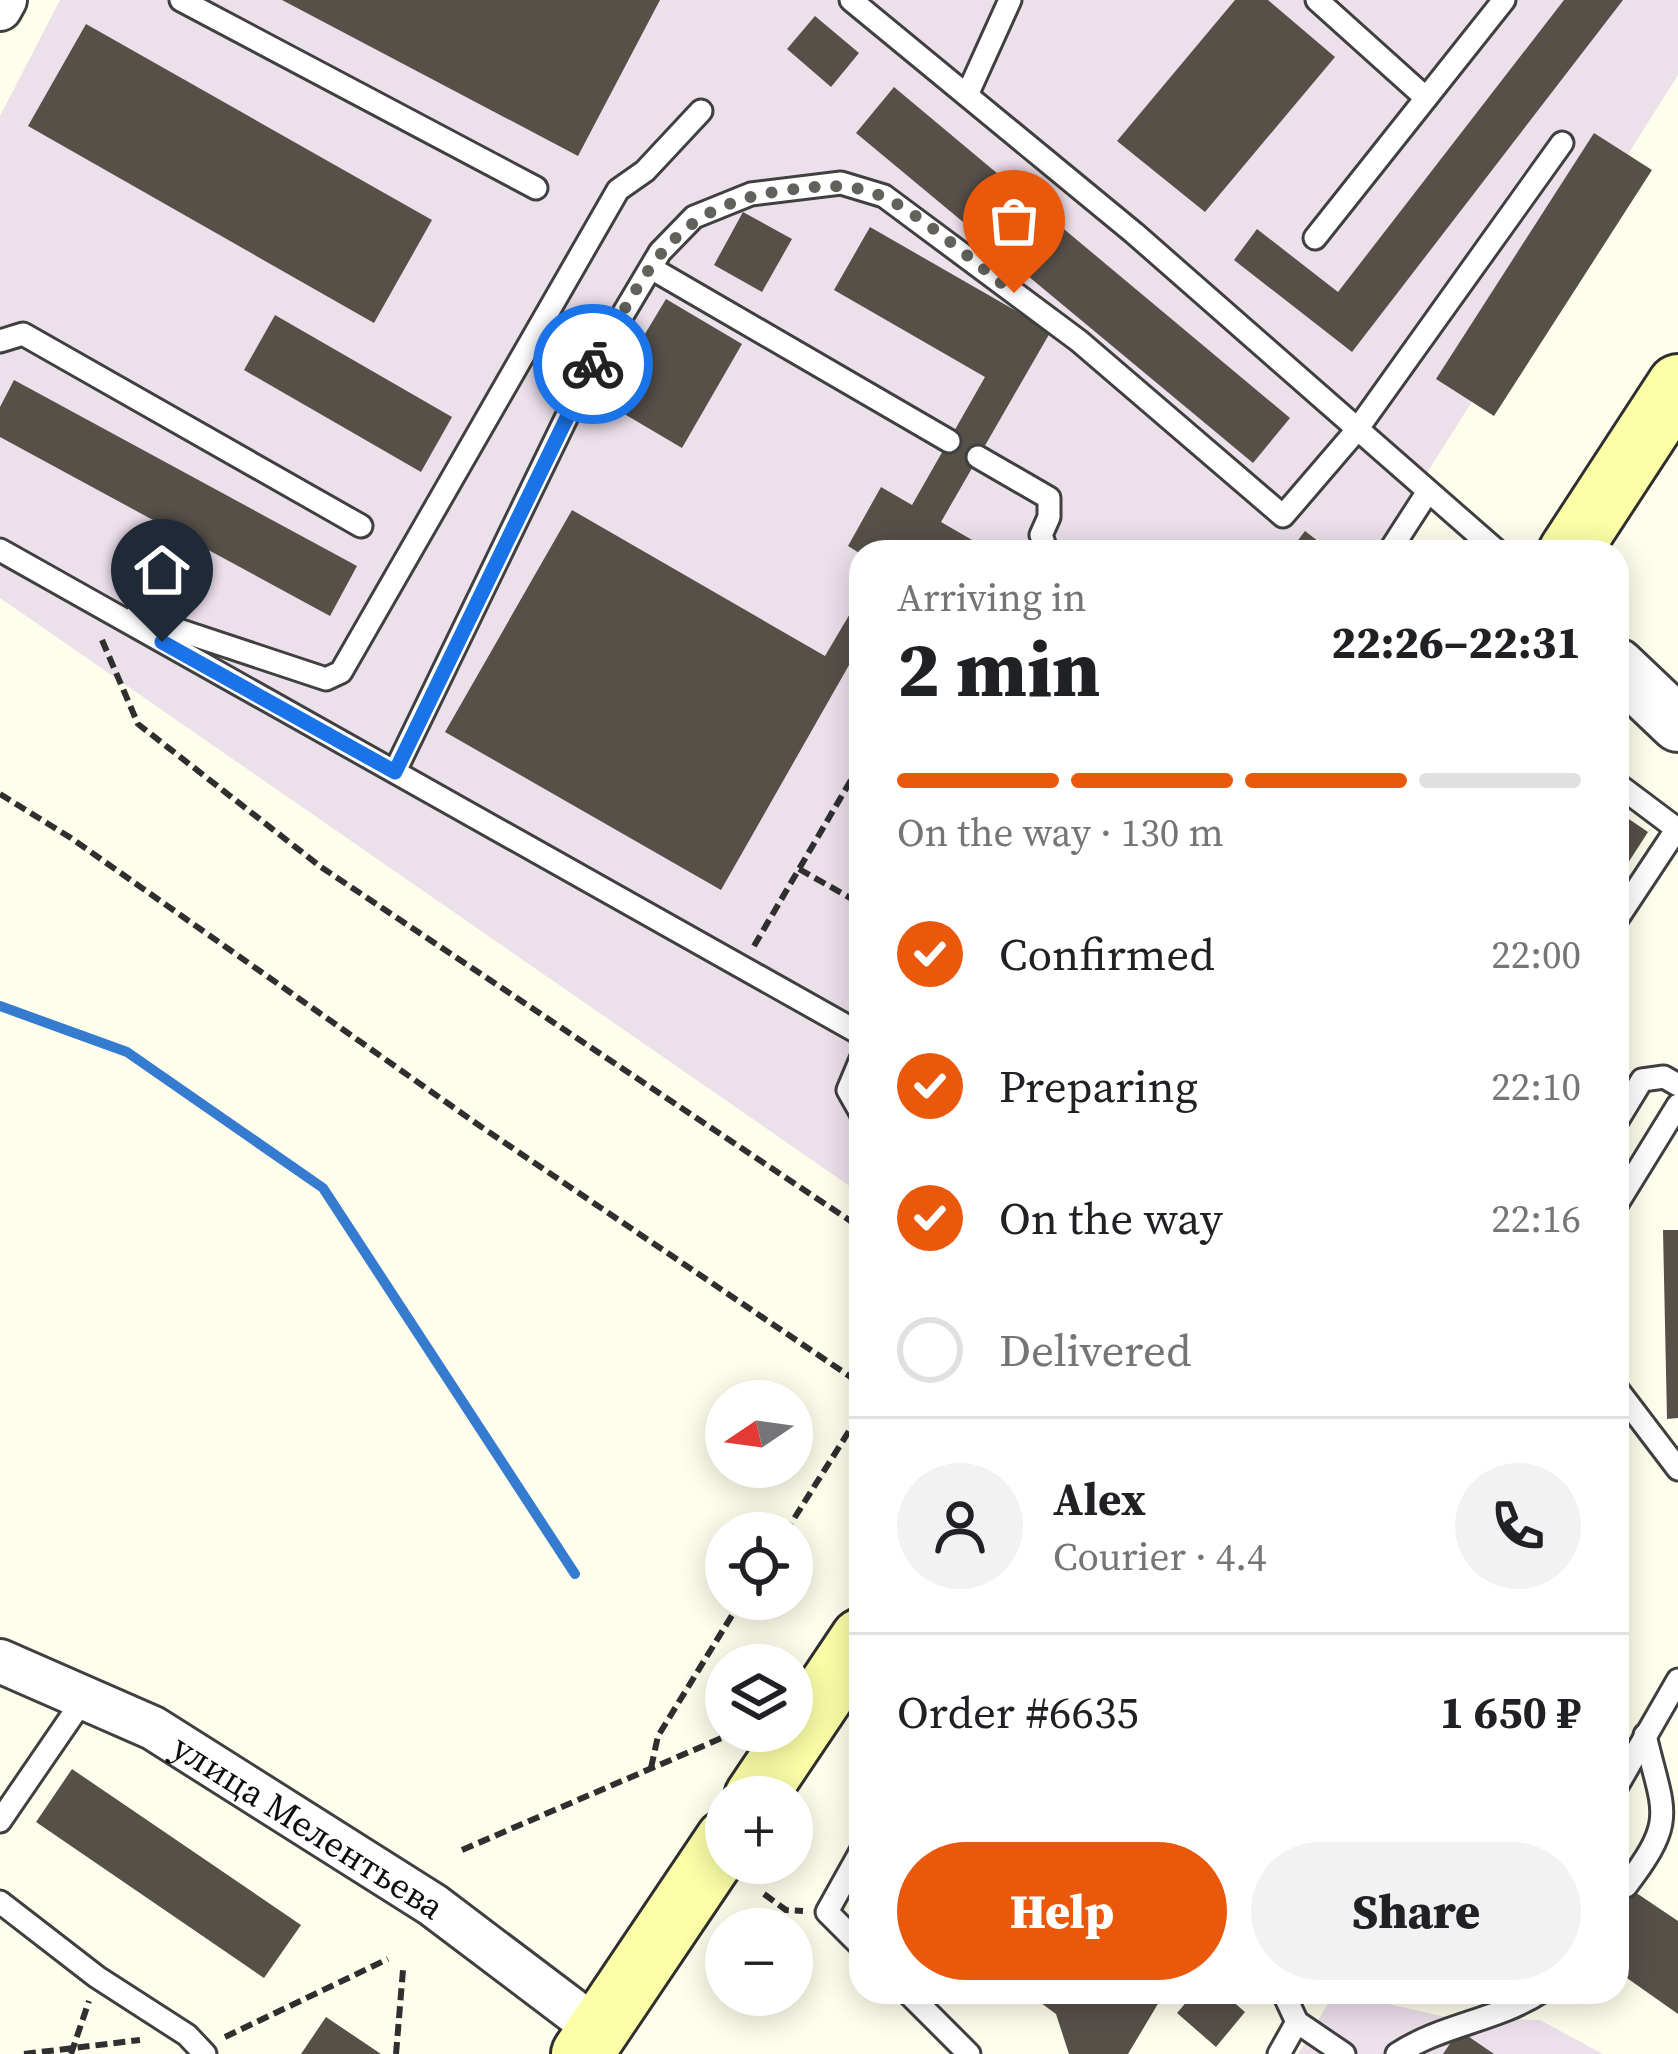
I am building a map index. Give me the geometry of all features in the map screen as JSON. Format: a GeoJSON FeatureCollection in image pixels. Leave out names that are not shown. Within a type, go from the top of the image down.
{"type":"FeatureCollection","features":[{"type":"Feature","properties":{"kind":"main road"},"geometry":{"type":"LineString","coordinates":[[1578,540],[1678,385]]}},
{"type":"Feature","properties":{"kind":"main road"},"geometry":{"type":"LineString","coordinates":[[769,1776],[849,1657]]}},
{"type":"Feature","properties":{"kind":"main road"},"geometry":{"type":"LineString","coordinates":[[602,2046],[705,1875]]}},
{"type":"Feature","properties":{"kind":"street"},"geometry":{"type":"LineString","coordinates":[[0,9],[5,0]]}},
{"type":"Feature","properties":{"kind":"street"},"geometry":{"type":"LineString","coordinates":[[1629,677],[1678,724]]}},
{"type":"Feature","properties":{"kind":"street","name":"улица Мелентьева"},"geometry":{"type":"LineString","coordinates":[[0,1661],[153,1728],[433,1905],[602,2046]]}},
{"type":"Feature","properties":{"kind":"lane"},"geometry":{"type":"LineString","coordinates":[[181,0],[536,188]]}},
{"type":"Feature","properties":{"kind":"lane"},"geometry":{"type":"LineString","coordinates":[[851,0],[1134,232],[1484,540]]}},
{"type":"Feature","properties":{"kind":"lane"},"geometry":{"type":"LineString","coordinates":[[967,95],[1010,0]]}},
{"type":"Feature","properties":{"kind":"lane"},"geometry":{"type":"LineString","coordinates":[[1317,0],[1426,98]]}},
{"type":"Feature","properties":{"kind":"lane"},"geometry":{"type":"LineString","coordinates":[[1316,238],[1504,0]]}},
{"type":"Feature","properties":{"kind":"lane"},"geometry":{"type":"LineString","coordinates":[[85,598],[326,679],[341,673],[618,190],[645,171],[701,111]]}},
{"type":"Feature","properties":{"kind":"lane"},"geometry":{"type":"LineString","coordinates":[[395,772],[588,373],[651,268],[694,217],[751,194],[841,183],[884,196],[1079,341],[1283,516],[1356,431],[1562,142]]}},
{"type":"Feature","properties":{"kind":"lane"},"geometry":{"type":"LineString","coordinates":[[651,268],[949,441]]}},
{"type":"Feature","properties":{"kind":"lane"},"geometry":{"type":"LineString","coordinates":[[0,341],[23,334],[361,526]]}},
{"type":"Feature","properties":{"kind":"lane"},"geometry":{"type":"LineString","coordinates":[[978,457],[1049,498],[1043,540]]}},
{"type":"Feature","properties":{"kind":"lane"},"geometry":{"type":"LineString","coordinates":[[1397,540],[1427,493]]}},
{"type":"Feature","properties":{"kind":"lane"},"geometry":{"type":"LineString","coordinates":[[0,550],[849,1027]]}},
{"type":"Feature","properties":{"kind":"lane"},"geometry":{"type":"LineString","coordinates":[[1629,793],[1677,828],[1629,901]]}},
{"type":"Feature","properties":{"kind":"lane"},"geometry":{"type":"LineString","coordinates":[[1629,1101],[1642,1080],[1664,1077],[1678,1085]]}},
{"type":"Feature","properties":{"kind":"lane"},"geometry":{"type":"LineString","coordinates":[[1629,1185],[1678,1105]]}},
{"type":"Feature","properties":{"kind":"lane"},"geometry":{"type":"LineString","coordinates":[[1629,1405],[1678,1469]]}},
{"type":"Feature","properties":{"kind":"lane"},"geometry":{"type":"LineString","coordinates":[[1629,1764],[1676,1690]]}},
{"type":"Feature","properties":{"kind":"lane"},"geometry":{"type":"LineString","coordinates":[[0,1821],[85,1697]]}},
{"type":"Feature","properties":{"kind":"lane"},"geometry":{"type":"LineString","coordinates":[[1629,1882],[1672,1825],[1645,1735]]}},
{"type":"Feature","properties":{"kind":"lane"},"geometry":{"type":"LineString","coordinates":[[849,1873],[827,1912],[849,1934]]}},
{"type":"Feature","properties":{"kind":"lane"},"geometry":{"type":"LineString","coordinates":[[0,1902],[197,2046]]}},
{"type":"Feature","properties":{"kind":"lane"},"geometry":{"type":"LineString","coordinates":[[919,2004],[969,2054]]}},
{"type":"Feature","properties":{"kind":"lane"},"geometry":{"type":"LineString","coordinates":[[1289,2004],[1297,2022],[1344,2054]]}},
{"type":"Feature","properties":{"kind":"lane"},"geometry":{"type":"LineString","coordinates":[[1397,2054],[1454,2025],[1510,2012],[1522,2004]]}},
{"type":"Feature","properties":{"kind":"lane"},"geometry":{"type":"LineString","coordinates":[[1279,2054],[1297,2022]]}},
{"type":"Feature","properties":{"kind":"path"},"geometry":{"type":"LineString","coordinates":[[85,598],[138,724],[321,867],[849,1220]]}},
{"type":"Feature","properties":{"kind":"path"},"geometry":{"type":"LineString","coordinates":[[742,967],[849,784]]}},
{"type":"Feature","properties":{"kind":"path"},"geometry":{"type":"LineString","coordinates":[[0,794],[71,838],[462,1114],[849,1376]]}},
{"type":"Feature","properties":{"kind":"path"},"geometry":{"type":"LineString","coordinates":[[799,869],[849,897]]}},
{"type":"Feature","properties":{"kind":"path"},"geometry":{"type":"LineString","coordinates":[[798,1512],[849,1431]]}},
{"type":"Feature","properties":{"kind":"path"},"geometry":{"type":"LineString","coordinates":[[651,1768],[658,1736],[729,1620]]}},
{"type":"Feature","properties":{"kind":"path"},"geometry":{"type":"LineString","coordinates":[[463,1850],[705,1745]]}},
{"type":"Feature","properties":{"kind":"path"},"geometry":{"type":"LineString","coordinates":[[764,1894],[782,1908]]}},
{"type":"Feature","properties":{"kind":"path"},"geometry":{"type":"LineString","coordinates":[[24,2054],[197,2046],[388,1959]]}},
{"type":"Feature","properties":{"kind":"path"},"geometry":{"type":"LineString","coordinates":[[396,2054],[403,1970]]}},
{"type":"Feature","properties":{"kind":"path"},"geometry":{"type":"LineString","coordinates":[[72,2050],[97,1977]]}},
{"type":"Feature","properties":{"kind":"shaded area"},"geometry":{"type":"Polygon","coordinates":[[[60,0],[1678,0],[1678,75],[1385,540],[849,540],[849,1186],[0,598],[0,116],[60,0]]]}},
{"type":"Feature","properties":{"kind":"shaded area"},"geometry":{"type":"Polygon","coordinates":[[[1328,2004],[1388,2004],[1446,2017],[1540,2020],[1603,2054],[1298,2054],[1328,2004]]]}},
{"type":"Feature","properties":{"kind":"building"},"geometry":{"type":"Polygon","coordinates":[[[282,0],[660,0],[578,156],[282,0]]]}},
{"type":"Feature","properties":{"kind":"building"},"geometry":{"type":"Polygon","coordinates":[[[1235,0],[1268,0],[1335,57],[1205,212],[1117,141],[1235,0]]]}},
{"type":"Feature","properties":{"kind":"building"},"geometry":{"type":"Polygon","coordinates":[[[1564,0],[1623,0],[1352,352],[1234,260],[1257,229],[1338,292],[1564,0]]]}},
{"type":"Feature","properties":{"kind":"building"},"geometry":{"type":"Polygon","coordinates":[[[815,16],[859,53],[831,87],[787,49],[815,16]]]}},
{"type":"Feature","properties":{"kind":"building"},"geometry":{"type":"Polygon","coordinates":[[[86,24],[432,220],[374,323],[28,126],[86,24]]]}},
{"type":"Feature","properties":{"kind":"building"},"geometry":{"type":"Polygon","coordinates":[[[894,87],[1290,418],[1253,463],[856,133],[894,87]]]}},
{"type":"Feature","properties":{"kind":"building"},"geometry":{"type":"Polygon","coordinates":[[[1594,133],[1652,170],[1494,416],[1436,379],[1594,133]]]}},
{"type":"Feature","properties":{"kind":"building"},"geometry":{"type":"Polygon","coordinates":[[[743,212],[792,239],[762,292],[714,265],[743,212]]]}},
{"type":"Feature","properties":{"kind":"building"},"geometry":{"type":"Polygon","coordinates":[[[870,227],[1051,331],[941,522],[972,540],[851,540],[881,487],[912,505],[985,377],[834,290],[870,227]]]}},
{"type":"Feature","properties":{"kind":"building"},"geometry":{"type":"Polygon","coordinates":[[[666,299],[742,344],[682,448],[604,402],[666,299]]]}},
{"type":"Feature","properties":{"kind":"building"},"geometry":{"type":"Polygon","coordinates":[[[275,315],[452,417],[421,472],[244,370],[275,315]]]}},
{"type":"Feature","properties":{"kind":"building"},"geometry":{"type":"Polygon","coordinates":[[[14,380],[357,566],[330,616],[0,437],[0,407],[14,380]]]}},
{"type":"Feature","properties":{"kind":"building"},"geometry":{"type":"Polygon","coordinates":[[[572,510],[825,656],[849,615],[849,665],[721,890],[445,732],[572,510]]]}},
{"type":"Feature","properties":{"kind":"building"},"geometry":{"type":"Polygon","coordinates":[[[1629,819],[1648,832],[1629,861],[1629,819]]]}},
{"type":"Feature","properties":{"kind":"building"},"geometry":{"type":"Polygon","coordinates":[[[1663,1230],[1678,1230],[1678,1418],[1667,1419],[1663,1230]]]}},
{"type":"Feature","properties":{"kind":"building"},"geometry":{"type":"Polygon","coordinates":[[[72,1769],[301,1925],[264,1978],[36,1822],[72,1769]]]}},
{"type":"Feature","properties":{"kind":"building"},"geometry":{"type":"Polygon","coordinates":[[[1629,1888],[1678,1921],[1678,2014],[1629,1979],[1629,1888]]]}},
{"type":"Feature","properties":{"kind":"building"},"geometry":{"type":"Polygon","coordinates":[[[1042,2004],[1158,2004],[1128,2054],[1069,2054],[1056,2014],[1042,2004]]]}},
{"type":"Feature","properties":{"kind":"building"},"geometry":{"type":"Polygon","coordinates":[[[1185,2004],[1236,2004],[1245,2012],[1216,2047],[1177,2013],[1185,2004]]]}},
{"type":"Feature","properties":{"kind":"building"},"geometry":{"type":"Polygon","coordinates":[[[326,2017],[381,2054],[301,2054],[326,2017]]]}},
{"type":"Feature","properties":{"kind":"building"},"geometry":{"type":"Polygon","coordinates":[[[1459,2030],[1494,2054],[1443,2054],[1459,2030]]]}},
{"type":"Feature","properties":{"kind":"waterway"},"geometry":{"type":"LineString","coordinates":[[0,1006],[127,1052],[323,1188],[575,1574]]}},
{"type":"Feature","properties":{"kind":"way so far"},"geometry":{"type":"LineString","coordinates":[[593,364],[660,252],[694,217],[751,194],[841,183],[884,196],[1014,293]]}},
{"type":"Feature","properties":{"kind":"route"},"geometry":{"type":"LineString","coordinates":[[162,642],[395,772],[593,364]]}}]}
